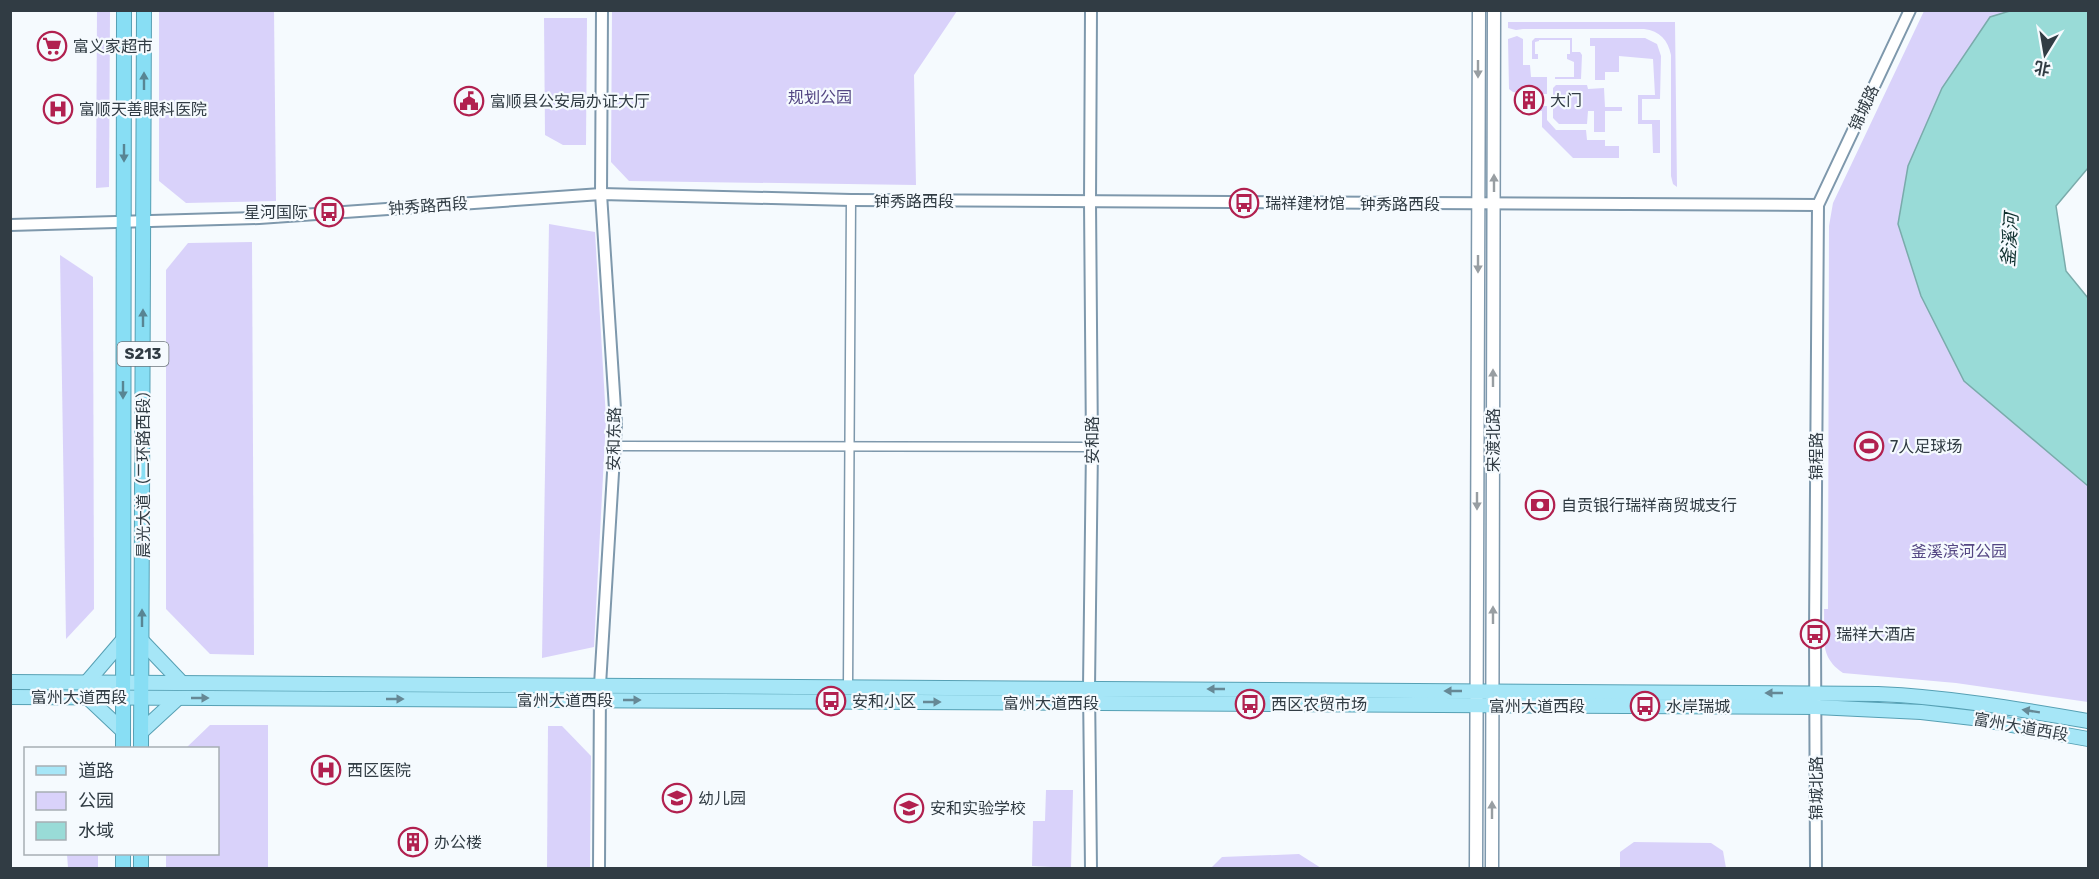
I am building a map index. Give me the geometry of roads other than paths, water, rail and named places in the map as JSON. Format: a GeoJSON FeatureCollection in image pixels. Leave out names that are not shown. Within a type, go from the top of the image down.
{"type":"FeatureCollection","features":[{"type":"Feature","properties":{"kind":"highway","name":"晨光大道（二环路西段）"},"geometry":{"type":"LineString","coordinates":[[123,747],[124,10]]}},
{"type":"Feature","properties":{"kind":"highway","name":"晨光大道（二环路西段）"},"geometry":{"type":"LineString","coordinates":[[141,747],[144,10]]}},
{"type":"Feature","properties":{"kind":"main road","name":"宋渡北路"},"geometry":{"type":"LineString","coordinates":[[1476,868],[1479,10]]}},
{"type":"Feature","properties":{"kind":"main road","name":"宋渡北路"},"geometry":{"type":"LineString","coordinates":[[1492,868],[1494,10]]}},
{"type":"Feature","properties":{"kind":"main road"},"geometry":{"type":"LineString","coordinates":[[87,682],[123,640]]}},
{"type":"Feature","properties":{"kind":"main road"},"geometry":{"type":"LineString","coordinates":[[142,641],[182,683]]}},
{"type":"Feature","properties":{"kind":"main road","name":"富州大道西段"},"geometry":{"type":"LineString","coordinates":[[10,682],[1816,693],[1921,696],[2088,721]]}},
{"type":"Feature","properties":{"kind":"main road","name":"富州大道西段"},"geometry":{"type":"LineString","coordinates":[[10,697],[1816,707],[1942,715],[2088,739]]}},
{"type":"Feature","properties":{"kind":"main road"},"geometry":{"type":"LineString","coordinates":[[87,697],[123,731]]}},
{"type":"Feature","properties":{"kind":"main road"},"geometry":{"type":"LineString","coordinates":[[141,732],[178,698]]}},
{"type":"Feature","properties":{"kind":"street","name":"安和东路"},"geometry":{"type":"LineString","coordinates":[[599,868],[600,685],[616,424],[601,194],[602,10]]}},
{"type":"Feature","properties":{"kind":"street","name":"安和路"},"geometry":{"type":"LineString","coordinates":[[1091,10],[1092,447],[1089,688],[1091,868]]}},
{"type":"Feature","properties":{"kind":"street","name":"锦城路"},"geometry":{"type":"LineString","coordinates":[[1818,205],[1910,10]]}},
{"type":"Feature","properties":{"kind":"street","name":"钟秀路西段"},"geometry":{"type":"LineString","coordinates":[[10,225],[259,218],[601,194],[851,200],[1818,205]]}},
{"type":"Feature","properties":{"kind":"street"},"geometry":{"type":"LineString","coordinates":[[848,687],[851,200]]}},
{"type":"Feature","properties":{"kind":"street","name":"锦程路"},"geometry":{"type":"LineString","coordinates":[[1816,707],[1818,205]]}},
{"type":"Feature","properties":{"kind":"street"},"geometry":{"type":"LineString","coordinates":[[615,446],[1092,447]]}},
{"type":"Feature","properties":{"kind":"street","name":"锦城北路"},"geometry":{"type":"LineString","coordinates":[[1816,707],[1816,868]]}},
{"type":"Feature","properties":{"kind":"water","name":"釜溪河"},"geometry":{"type":"Polygon","coordinates":[[[2013,10],[2088,11],[2088,168],[2056,206],[2066,271],[2088,298],[2088,486],[1964,381],[1921,296],[1898,224],[1908,166],[1942,88],[1990,17],[2013,10]]]}},
{"type":"Feature","properties":{"kind":"place","name":"富义家超市"},"geometry":{"type":"Point","coordinates":[52,46]}},
{"type":"Feature","properties":{"kind":"place","name":"大门"},"geometry":{"type":"Point","coordinates":[1529,100]}},
{"type":"Feature","properties":{"kind":"place","name":"富顺县公安局办证大厅"},"geometry":{"type":"Point","coordinates":[469,101]}},
{"type":"Feature","properties":{"kind":"place","name":"富顺天善眼科医院"},"geometry":{"type":"Point","coordinates":[58,109]}},
{"type":"Feature","properties":{"kind":"place","name":"瑞祥建材馆"},"geometry":{"type":"Point","coordinates":[1244,203]}},
{"type":"Feature","properties":{"kind":"place","name":"星河国际"},"geometry":{"type":"Point","coordinates":[329,212]}},
{"type":"Feature","properties":{"kind":"place","name":"7人足球场"},"geometry":{"type":"Point","coordinates":[1869,446]}},
{"type":"Feature","properties":{"kind":"place","name":"自贡银行瑞祥商贸城支行"},"geometry":{"type":"Point","coordinates":[1540,505]}},
{"type":"Feature","properties":{"kind":"place","name":"瑞祥大酒店"},"geometry":{"type":"Point","coordinates":[1815,634]}},
{"type":"Feature","properties":{"kind":"place","name":"安和小区"},"geometry":{"type":"Point","coordinates":[831,701]}},
{"type":"Feature","properties":{"kind":"place","name":"西区农贸市场"},"geometry":{"type":"Point","coordinates":[1250,704]}},
{"type":"Feature","properties":{"kind":"place","name":"水岸瑞城"},"geometry":{"type":"Point","coordinates":[1645,706]}},
{"type":"Feature","properties":{"kind":"place","name":"西区医院"},"geometry":{"type":"Point","coordinates":[326,770]}},
{"type":"Feature","properties":{"kind":"place","name":"幼儿园"},"geometry":{"type":"Point","coordinates":[677,798]}},
{"type":"Feature","properties":{"kind":"place","name":"安和实验学校"},"geometry":{"type":"Point","coordinates":[909,808]}},
{"type":"Feature","properties":{"kind":"place","name":"办公楼"},"geometry":{"type":"Point","coordinates":[413,842]}},
{"type":"Feature","properties":{"kind":"park label","name":"规划公园"},"geometry":{"type":"Point","coordinates":[820,97]}},
{"type":"Feature","properties":{"kind":"park label","name":"釜溪滨河公园"},"geometry":{"type":"Point","coordinates":[1959,551]}}]}
